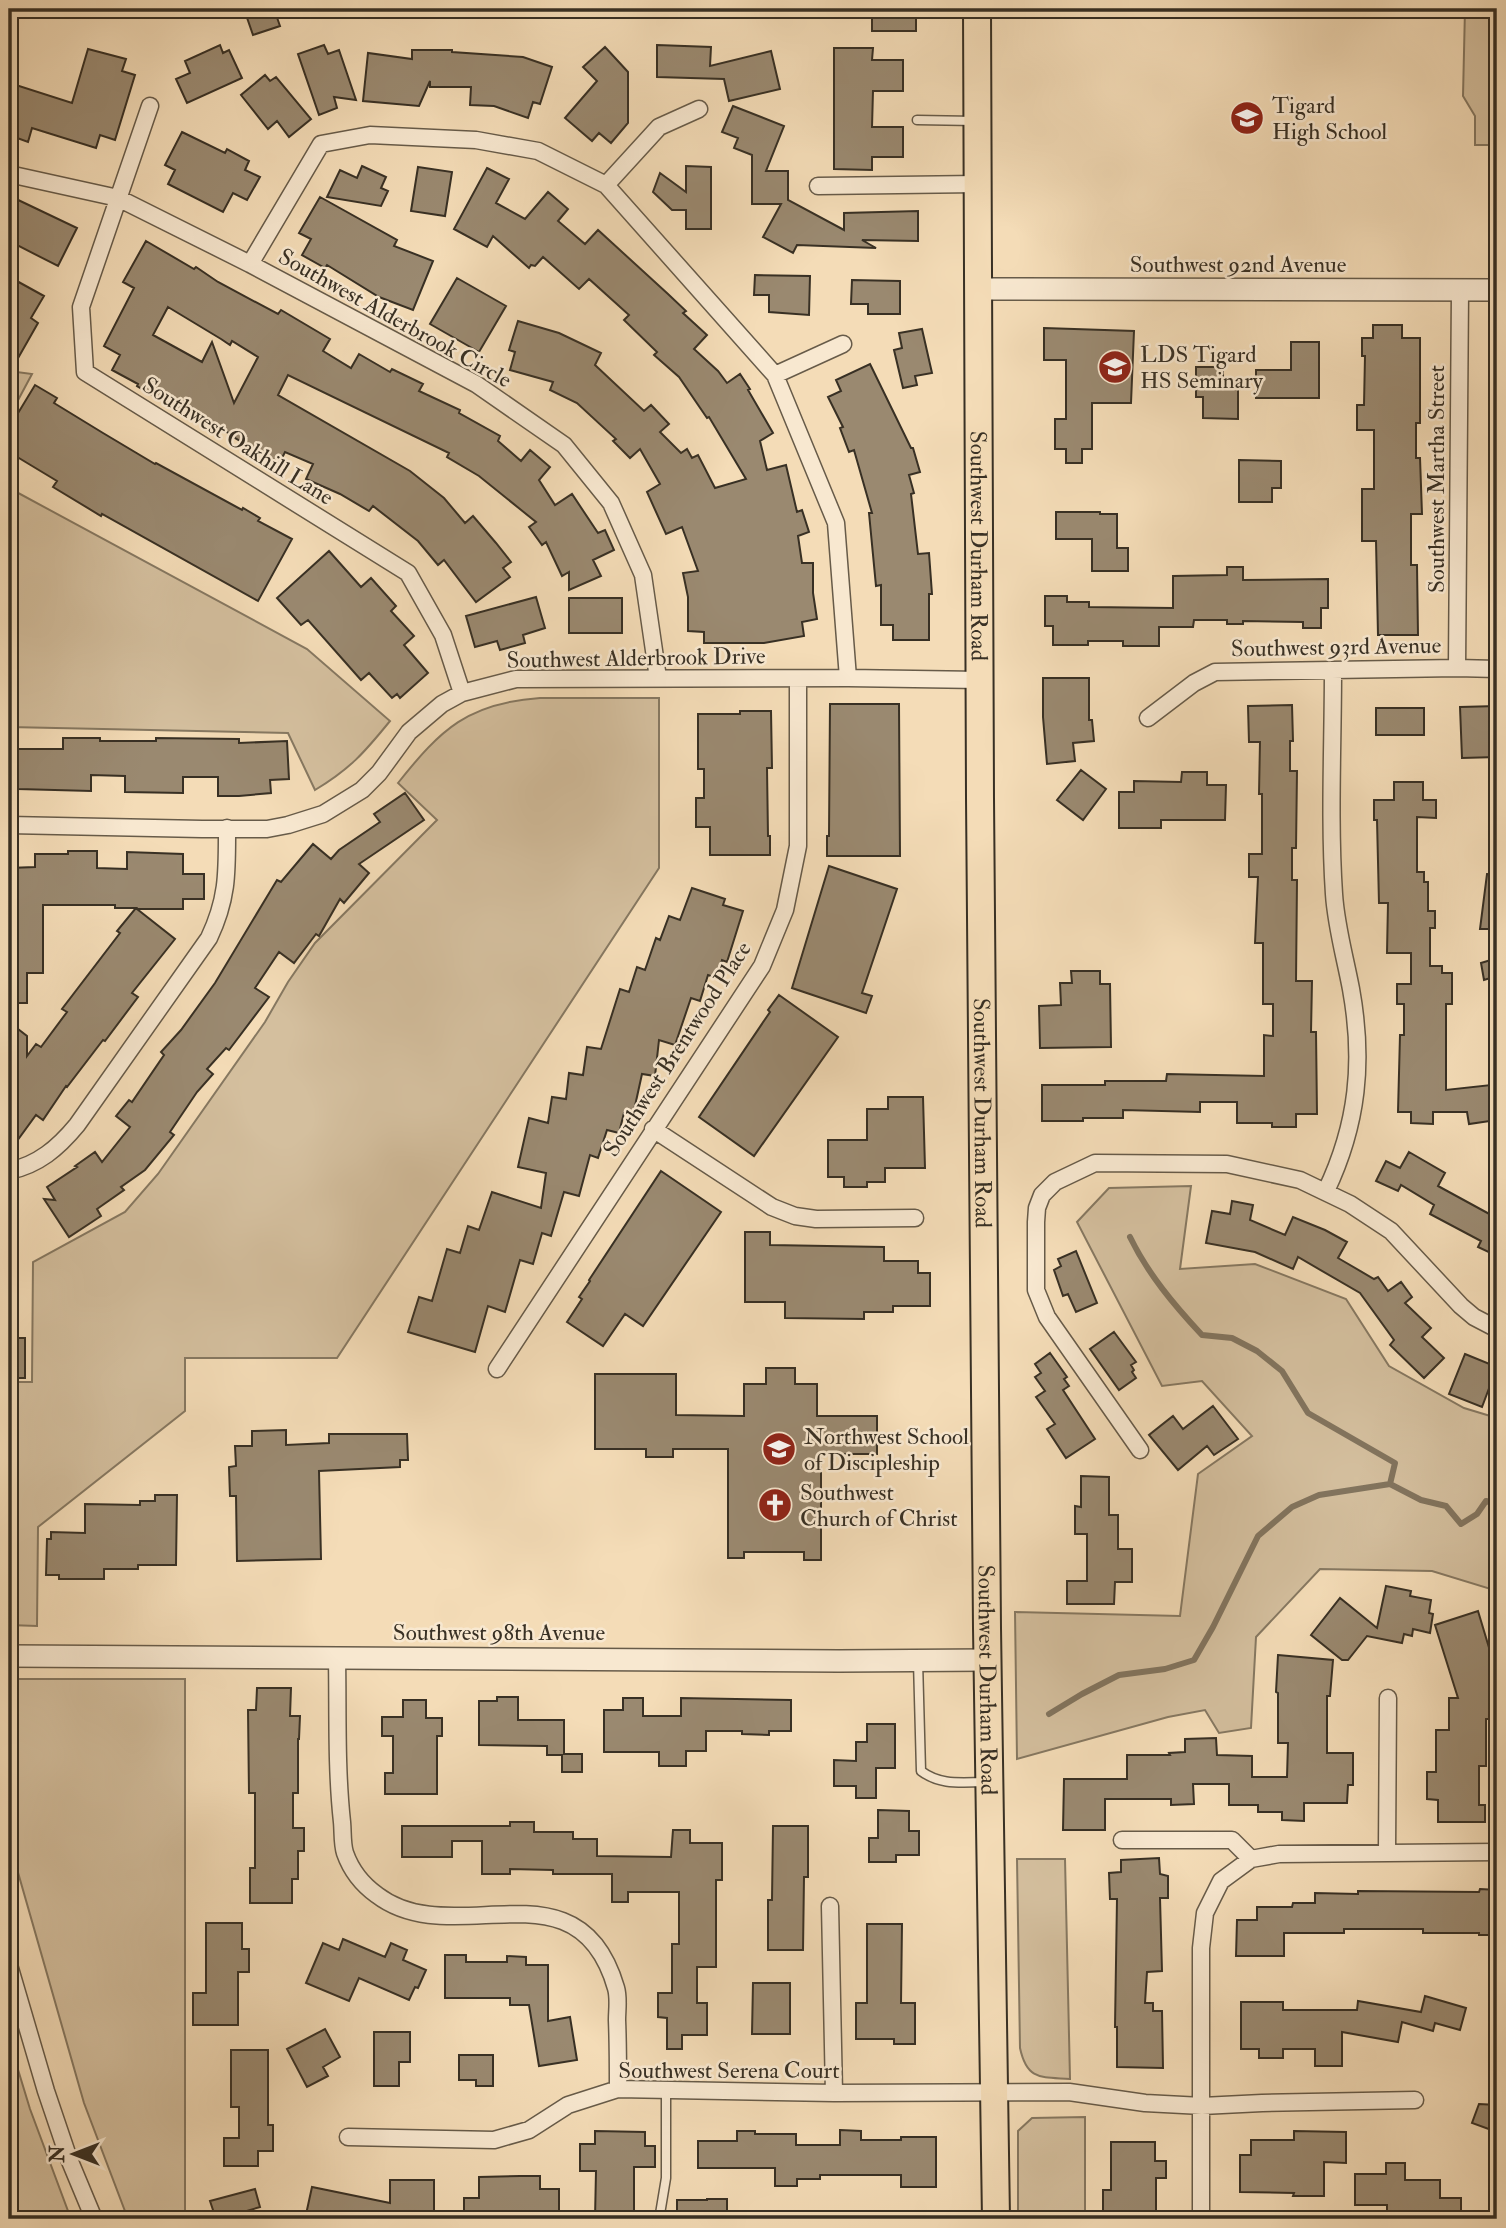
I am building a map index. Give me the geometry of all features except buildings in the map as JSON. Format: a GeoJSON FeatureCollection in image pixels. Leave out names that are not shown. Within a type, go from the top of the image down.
{"type":"FeatureCollection","features":[{"type":"Feature","properties":{"kind":"main road","name":"Southwest Durham Road"},"geometry":{"type":"LineString","coordinates":[[977,9],[988,1660],[996,2219]]}},
{"type":"Feature","properties":{"kind":"street"},"geometry":{"type":"LineString","coordinates":[[118,198],[150,106]]}},
{"type":"Feature","properties":{"kind":"street"},"geometry":{"type":"LineString","coordinates":[[606,185],[659,127],[699,109]]}},
{"type":"Feature","properties":{"kind":"street"},"geometry":{"type":"LineString","coordinates":[[250,264],[321,144],[370,135],[476,140],[538,151],[606,185],[775,375],[836,523],[848,678]]}},
{"type":"Feature","properties":{"kind":"street","name":"Southwest Alderbrook Circle"},"geometry":{"type":"LineString","coordinates":[[9,174],[118,198],[250,264],[476,384],[564,445],[611,503],[643,575],[659,678]]}},
{"type":"Feature","properties":{"kind":"street"},"geometry":{"type":"LineString","coordinates":[[818,186],[978,184]]}},
{"type":"Feature","properties":{"kind":"street","name":"Southwest Oakhill Lane"},"geometry":{"type":"LineString","coordinates":[[118,198],[81,307],[85,372],[408,573],[443,635],[462,693]]}},
{"type":"Feature","properties":{"kind":"street","name":"Southwest 92nd Avenue"},"geometry":{"type":"LineString","coordinates":[[978,289],[1497,290]]}},
{"type":"Feature","properties":{"kind":"street","name":"Southwest Martha Street"},"geometry":{"type":"LineString","coordinates":[[1457,668],[1460,291]]}},
{"type":"Feature","properties":{"kind":"street"},"geometry":{"type":"LineString","coordinates":[[775,375],[843,344]]}},
{"type":"Feature","properties":{"kind":"street","name":"Southwest 93rd Avenue"},"geometry":{"type":"LineString","coordinates":[[1148,718],[1194,683],[1215,673],[1497,669]]}},
{"type":"Feature","properties":{"kind":"street"},"geometry":{"type":"LineString","coordinates":[[1326,1191],[1340,1162],[1357,1091],[1356,1019],[1337,916],[1333,871],[1333,670]]}},
{"type":"Feature","properties":{"kind":"street","name":"Southwest Alderbrook Drive"},"geometry":{"type":"LineString","coordinates":[[9,825],[267,829],[288,825],[323,814],[362,790],[422,719],[442,704],[462,693],[516,679],[980,680]]}},
{"type":"Feature","properties":{"kind":"street","name":"Southwest Brentwood Place"},"geometry":{"type":"LineString","coordinates":[[497,1368],[762,966],[785,910],[799,846],[798,679]]}},
{"type":"Feature","properties":{"kind":"street"},"geometry":{"type":"LineString","coordinates":[[9,1171],[23,1168],[43,1158],[60,1145],[77,1125],[209,938],[220,915],[226,887],[227,828]]}},
{"type":"Feature","properties":{"kind":"street"},"geometry":{"type":"LineString","coordinates":[[653,1129],[772,1207],[794,1216],[816,1219],[915,1218]]}},
{"type":"Feature","properties":{"kind":"street"},"geometry":{"type":"LineString","coordinates":[[1140,1450],[1047,1317],[1039,1300],[1035,1266],[1036,1213],[1042,1195],[1055,1182],[1095,1163],[1213,1164],[1300,1180],[1326,1191],[1391,1231],[1461,1306],[1474,1317],[1497,1329]]}},
{"type":"Feature","properties":{"kind":"street","name":"Southwest 98th Avenue"},"geometry":{"type":"LineString","coordinates":[[9,1656],[988,1660]]}},
{"type":"Feature","properties":{"kind":"street"},"geometry":{"type":"LineString","coordinates":[[337,1657],[340,1801],[345,1853],[363,1885],[388,1904],[404,1911],[429,1915],[545,1915],[576,1928],[594,1943],[606,1960],[617,1992],[618,2089]]}},
{"type":"Feature","properties":{"kind":"street"},"geometry":{"type":"LineString","coordinates":[[1387,1852],[1388,1698]]}},
{"type":"Feature","properties":{"kind":"street"},"geometry":{"type":"LineString","coordinates":[[1122,1840],[1233,1840],[1251,1859]]}},
{"type":"Feature","properties":{"kind":"street"},"geometry":{"type":"LineString","coordinates":[[1201,2219],[1202,1948],[1205,1913],[1221,1881],[1251,1859],[1279,1854],[1497,1852]]}},
{"type":"Feature","properties":{"kind":"street"},"geometry":{"type":"LineString","coordinates":[[830,1906],[834,2093]]}},
{"type":"Feature","properties":{"kind":"street"},"geometry":{"type":"LineString","coordinates":[[9,1965],[53,2113],[94,2219]]}},
{"type":"Feature","properties":{"kind":"street","name":"Southwest Serena Court"},"geometry":{"type":"LineString","coordinates":[[348,2137],[494,2140],[529,2130],[568,2105],[618,2089],[834,2093],[1069,2092],[1145,2103],[1202,2106],[1262,2102],[1415,2101]]}},
{"type":"Feature","properties":{"kind":"lane"},"geometry":{"type":"LineString","coordinates":[[917,120],[978,121]]}},
{"type":"Feature","properties":{"kind":"lane"},"geometry":{"type":"LineString","coordinates":[[918,1661],[920,1771],[933,1779],[947,1782],[990,1782]]}},
{"type":"Feature","properties":{"kind":"lane"},"geometry":{"type":"LineString","coordinates":[[660,2214],[666,2178],[666,2090]]}},
{"type":"Feature","properties":{"kind":"shaded area"},"geometry":{"type":"Polygon","coordinates":[[[1465,9],[1497,9],[1497,145],[1475,145],[1475,116],[1463,96],[1465,9]]]}},
{"type":"Feature","properties":{"kind":"shaded area"},"geometry":{"type":"Polygon","coordinates":[[[9,371],[32,374],[9,417],[9,371]]]}},
{"type":"Feature","properties":{"kind":"shaded area"},"geometry":{"type":"Polygon","coordinates":[[[9,488],[307,649],[390,721],[356,760],[315,790],[288,733],[9,727],[9,488]]]}},
{"type":"Feature","properties":{"kind":"shaded area"},"geometry":{"type":"Polygon","coordinates":[[[540,698],[659,698],[659,868],[337,1358],[185,1358],[185,1411],[38,1527],[37,1626],[9,1625],[9,1382],[32,1382],[33,1262],[125,1212],[158,1174],[265,1022],[315,943],[437,820],[398,783],[413,764],[443,734],[475,713],[493,706],[540,698]]]}},
{"type":"Feature","properties":{"kind":"shaded area"},"geometry":{"type":"Polygon","coordinates":[[[1191,1186],[1180,1269],[1255,1264],[1346,1299],[1389,1366],[1464,1408],[1497,1418],[1497,1591],[1432,1571],[1320,1569],[1256,1637],[1251,1728],[1219,1733],[1205,1710],[1168,1717],[1017,1759],[1015,1612],[1180,1616],[1198,1474],[1252,1436],[1202,1381],[1162,1386],[1077,1222],[1109,1188],[1191,1186]]]}},
{"type":"Feature","properties":{"kind":"shaded area"},"geometry":{"type":"Polygon","coordinates":[[[9,1679],[185,1679],[185,2219],[128,2219],[84,2103],[9,1841],[9,1679]]]}},
{"type":"Feature","properties":{"kind":"shaded area"},"geometry":{"type":"Polygon","coordinates":[[[1017,1859],[1065,1859],[1070,2079],[1044,2077],[1032,2072],[1023,2059],[1020,2048],[1017,1859]]]}},
{"type":"Feature","properties":{"kind":"shaded area"},"geometry":{"type":"Polygon","coordinates":[[[9,2040],[30,2109],[71,2219],[9,2219],[9,2040]]]}},
{"type":"Feature","properties":{"kind":"shaded area"},"geometry":{"type":"Polygon","coordinates":[[[1085,2117],[1085,2219],[1018,2219],[1018,2131],[1032,2118],[1085,2117]]]}},
{"type":"Feature","properties":{"kind":"waterway"},"geometry":{"type":"LineString","coordinates":[[1130,1237],[1162,1289],[1202,1335],[1232,1338],[1257,1351],[1282,1371],[1308,1413],[1395,1463],[1390,1484],[1421,1500],[1446,1506],[1461,1524],[1477,1514],[1486,1501],[1497,1504]]}},
{"type":"Feature","properties":{"kind":"waterway"},"geometry":{"type":"LineString","coordinates":[[1049,1714],[1119,1675],[1165,1669],[1194,1660],[1258,1536],[1292,1507],[1319,1495],[1390,1484]]}},
{"type":"Feature","properties":{"kind":"place","name":"Tigard High School"},"geometry":{"type":"Point","coordinates":[1247,118]}},
{"type":"Feature","properties":{"kind":"place","name":"LDS Tigard HS Seminary"},"geometry":{"type":"Point","coordinates":[1115,367]}},
{"type":"Feature","properties":{"kind":"place","name":"Northwest School of Discipleship"},"geometry":{"type":"Point","coordinates":[779,1449]}},
{"type":"Feature","properties":{"kind":"place","name":"Southwest Church of Christ"},"geometry":{"type":"Point","coordinates":[775,1505]}}]}
